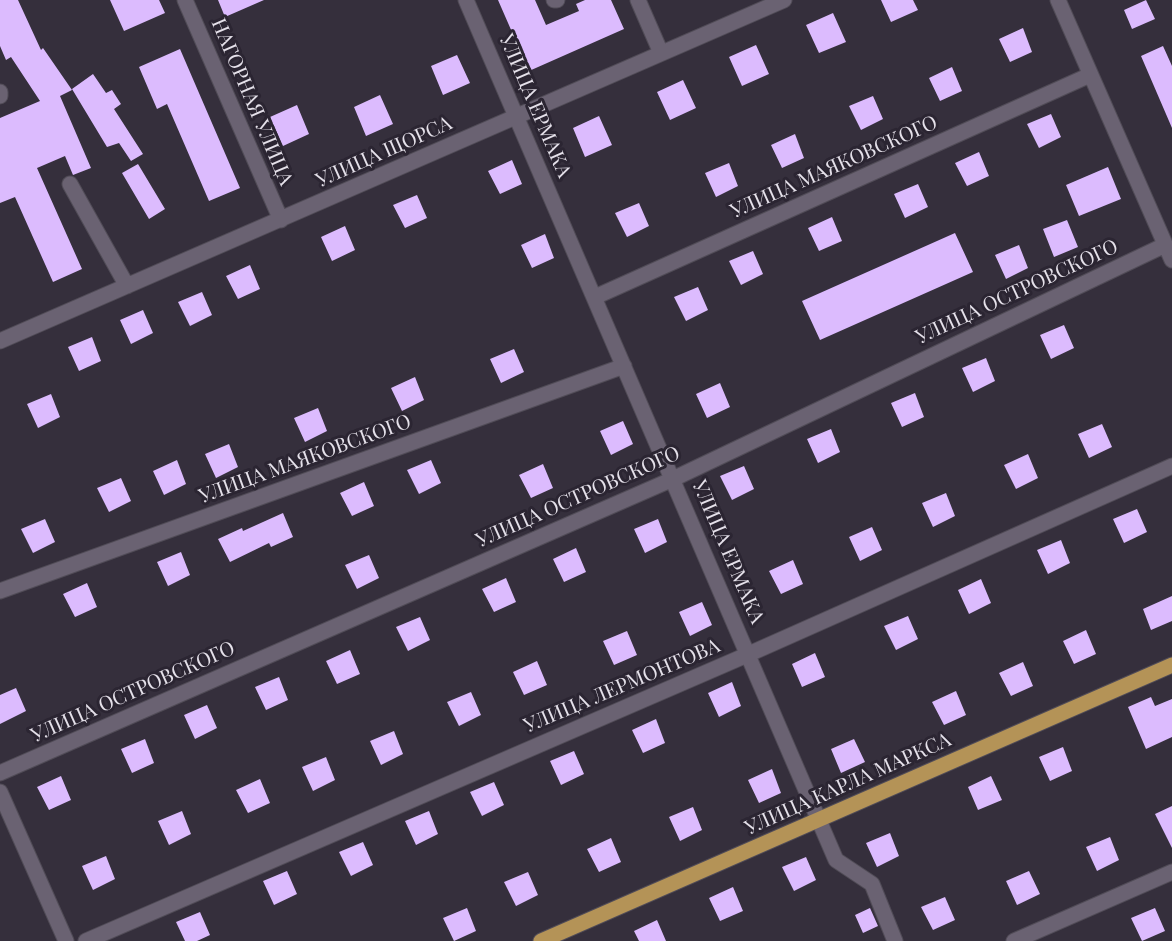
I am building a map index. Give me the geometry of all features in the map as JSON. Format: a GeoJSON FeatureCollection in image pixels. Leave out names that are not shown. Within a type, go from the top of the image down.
{"type":"FeatureCollection","features":[{"type":"Feature","properties":{"kind":"main road","name":"УЛИЦА КАРЛА МАРКСА"},"geometry":{"type":"LineString","coordinates":[[541,941],[1172,665]]}},
{"type":"Feature","properties":{"kind":"street","name":"НАГОРНАЯ УЛИЦА"},"geometry":{"type":"LineString","coordinates":[[185,0],[281,220]]}},
{"type":"Feature","properties":{"kind":"street","name":"УЛИЦА ЕРМАКА"},"geometry":{"type":"LineString","coordinates":[[466,0],[836,860],[872,885],[895,941]]}},
{"type":"Feature","properties":{"kind":"street"},"geometry":{"type":"LineString","coordinates":[[638,0],[661,53]]}},
{"type":"Feature","properties":{"kind":"street","name":"УЛИЦА ЩОРСА"},"geometry":{"type":"LineString","coordinates":[[0,341],[784,0]]}},
{"type":"Feature","properties":{"kind":"street"},"geometry":{"type":"LineString","coordinates":[[1058,0],[1172,260]]}},
{"type":"Feature","properties":{"kind":"street","name":"УЛИЦА МАЯКОВСКОГО"},"geometry":{"type":"LineString","coordinates":[[595,297],[1090,75]]}},
{"type":"Feature","properties":{"kind":"street"},"geometry":{"type":"LineString","coordinates":[[70,184],[127,286]]}},
{"type":"Feature","properties":{"kind":"street","name":"УЛИЦА ОСТРОВСКОГО"},"geometry":{"type":"LineString","coordinates":[[0,773],[674,479],[1165,245]]}},
{"type":"Feature","properties":{"kind":"street","name":"УЛИЦА МАЯКОВСКОГО"},"geometry":{"type":"LineString","coordinates":[[0,591],[624,366]]}},
{"type":"Feature","properties":{"kind":"street","name":"УЛИЦА ЛЕРМОНТОВА"},"geometry":{"type":"LineString","coordinates":[[86,941],[749,654],[1172,465]]}},
{"type":"Feature","properties":{"kind":"street"},"geometry":{"type":"LineString","coordinates":[[0,792],[66,941]]}},
{"type":"Feature","properties":{"kind":"street"},"geometry":{"type":"LineString","coordinates":[[1014,941],[1172,872]]}},
{"type":"Feature","properties":{"kind":"building"},"geometry":{"type":"Polygon","coordinates":[[[0,0],[18,0],[41,50],[43,48],[72,90],[60,96],[91,168],[73,175],[65,156],[37,168],[82,269],[53,282],[15,197],[0,203],[0,118],[40,101],[11,57],[6,60],[0,46],[0,0]]]}},
{"type":"Feature","properties":{"kind":"building"},"geometry":{"type":"Polygon","coordinates":[[[110,0],[159,0],[165,13],[124,31],[110,0]]]}},
{"type":"Feature","properties":{"kind":"building"},"geometry":{"type":"Polygon","coordinates":[[[218,0],[264,0],[225,17],[218,0]]]}},
{"type":"Feature","properties":{"kind":"building"},"geometry":{"type":"Polygon","coordinates":[[[498,0],[535,0],[546,25],[579,11],[576,4],[585,0],[611,0],[624,29],[529,71],[498,0]]]}},
{"type":"Feature","properties":{"kind":"building"},"geometry":{"type":"Polygon","coordinates":[[[881,0],[913,0],[918,10],[891,22],[881,0]]]}},
{"type":"Feature","properties":{"kind":"building"},"geometry":{"type":"Polygon","coordinates":[[[1146,0],[1155,19],[1132,29],[1124,10],[1146,0]]]}},
{"type":"Feature","properties":{"kind":"building"},"geometry":{"type":"Polygon","coordinates":[[[833,13],[846,42],[819,53],[806,25],[833,13]]]}},
{"type":"Feature","properties":{"kind":"building"},"geometry":{"type":"Polygon","coordinates":[[[1023,28],[1032,52],[1010,62],[999,39],[1023,28]]]}},
{"type":"Feature","properties":{"kind":"building"},"geometry":{"type":"Polygon","coordinates":[[[756,45],[769,74],[742,86],[729,57],[756,45]]]}},
{"type":"Feature","properties":{"kind":"building"},"geometry":{"type":"Polygon","coordinates":[[[1163,46],[1172,66],[1172,128],[1141,56],[1163,46]]]}},
{"type":"Feature","properties":{"kind":"building"},"geometry":{"type":"Polygon","coordinates":[[[180,49],[240,188],[209,201],[167,104],[157,109],[139,67],[180,49]]]}},
{"type":"Feature","properties":{"kind":"building"},"geometry":{"type":"Polygon","coordinates":[[[457,55],[470,83],[443,95],[431,66],[457,55]]]}},
{"type":"Feature","properties":{"kind":"building"},"geometry":{"type":"Polygon","coordinates":[[[952,67],[962,91],[940,101],[929,78],[952,67]]]}},
{"type":"Feature","properties":{"kind":"building"},"geometry":{"type":"Polygon","coordinates":[[[93,74],[106,93],[112,90],[121,104],[114,109],[143,154],[131,161],[119,143],[107,147],[72,89],[93,74]]]}},
{"type":"Feature","properties":{"kind":"building"},"geometry":{"type":"Polygon","coordinates":[[[683,80],[696,108],[670,120],[657,92],[683,80]]]}},
{"type":"Feature","properties":{"kind":"building"},"geometry":{"type":"Polygon","coordinates":[[[380,95],[393,124],[366,136],[354,107],[380,95]]]}},
{"type":"Feature","properties":{"kind":"building"},"geometry":{"type":"Polygon","coordinates":[[[873,96],[883,119],[861,130],[849,106],[873,96]]]}},
{"type":"Feature","properties":{"kind":"building"},"geometry":{"type":"Polygon","coordinates":[[[297,105],[309,134],[283,146],[270,117],[297,105]]]}},
{"type":"Feature","properties":{"kind":"building"},"geometry":{"type":"Polygon","coordinates":[[[1051,114],[1061,137],[1039,148],[1027,124],[1051,114]]]}},
{"type":"Feature","properties":{"kind":"building"},"geometry":{"type":"Polygon","coordinates":[[[599,116],[612,145],[585,157],[573,128],[599,116]]]}},
{"type":"Feature","properties":{"kind":"building"},"geometry":{"type":"Polygon","coordinates":[[[795,134],[804,158],[782,168],[771,145],[795,134]]]}},
{"type":"Feature","properties":{"kind":"building"},"geometry":{"type":"Polygon","coordinates":[[[979,152],[989,176],[967,186],[955,163],[979,152]]]}},
{"type":"Feature","properties":{"kind":"building"},"geometry":{"type":"Polygon","coordinates":[[[512,160],[522,184],[500,194],[488,171],[512,160]]]}},
{"type":"Feature","properties":{"kind":"building"},"geometry":{"type":"Polygon","coordinates":[[[729,163],[738,186],[716,197],[705,173],[729,163]]]}},
{"type":"Feature","properties":{"kind":"building"},"geometry":{"type":"Polygon","coordinates":[[[138,164],[165,209],[149,219],[122,173],[138,164]]]}},
{"type":"Feature","properties":{"kind":"building"},"geometry":{"type":"Polygon","coordinates":[[[1108,167],[1121,199],[1079,216],[1066,185],[1108,167]]]}},
{"type":"Feature","properties":{"kind":"building"},"geometry":{"type":"Polygon","coordinates":[[[918,184],[928,207],[905,218],[894,194],[918,184]]]}},
{"type":"Feature","properties":{"kind":"building"},"geometry":{"type":"Polygon","coordinates":[[[417,195],[427,218],[405,228],[393,205],[417,195]]]}},
{"type":"Feature","properties":{"kind":"building"},"geometry":{"type":"Polygon","coordinates":[[[639,203],[649,226],[627,237],[615,213],[639,203]]]}},
{"type":"Feature","properties":{"kind":"building"},"geometry":{"type":"Polygon","coordinates":[[[832,217],[842,241],[819,251],[808,228],[832,217]]]}},
{"type":"Feature","properties":{"kind":"building"},"geometry":{"type":"Polygon","coordinates":[[[1067,220],[1078,247],[1054,257],[1043,229],[1067,220]]]}},
{"type":"Feature","properties":{"kind":"building"},"geometry":{"type":"Polygon","coordinates":[[[345,226],[355,250],[332,261],[321,237],[345,226]]]}},
{"type":"Feature","properties":{"kind":"building"},"geometry":{"type":"Polygon","coordinates":[[[955,233],[973,272],[820,340],[802,301],[955,233]]]}},
{"type":"Feature","properties":{"kind":"building"},"geometry":{"type":"Polygon","coordinates":[[[545,234],[554,258],[532,268],[521,245],[545,234]]]}},
{"type":"Feature","properties":{"kind":"building"},"geometry":{"type":"Polygon","coordinates":[[[1019,245],[1028,268],[1006,279],[995,255],[1019,245]]]}},
{"type":"Feature","properties":{"kind":"building"},"geometry":{"type":"Polygon","coordinates":[[[753,251],[763,274],[741,285],[729,261],[753,251]]]}},
{"type":"Feature","properties":{"kind":"building"},"geometry":{"type":"Polygon","coordinates":[[[250,265],[260,289],[238,299],[226,276],[250,265]]]}},
{"type":"Feature","properties":{"kind":"building"},"geometry":{"type":"Polygon","coordinates":[[[698,287],[708,310],[686,321],[674,297],[698,287]]]}},
{"type":"Feature","properties":{"kind":"building"},"geometry":{"type":"Polygon","coordinates":[[[202,292],[212,315],[190,326],[178,302],[202,292]]]}},
{"type":"Feature","properties":{"kind":"building"},"geometry":{"type":"Polygon","coordinates":[[[143,310],[153,333],[131,344],[120,320],[143,310]]]}},
{"type":"Feature","properties":{"kind":"building"},"geometry":{"type":"Polygon","coordinates":[[[1064,325],[1074,348],[1051,359],[1040,335],[1064,325]]]}},
{"type":"Feature","properties":{"kind":"building"},"geometry":{"type":"Polygon","coordinates":[[[92,337],[101,361],[79,371],[68,347],[92,337]]]}},
{"type":"Feature","properties":{"kind":"building"},"geometry":{"type":"Polygon","coordinates":[[[514,349],[524,372],[501,383],[490,359],[514,349]]]}},
{"type":"Feature","properties":{"kind":"building"},"geometry":{"type":"Polygon","coordinates":[[[986,358],[995,381],[973,392],[962,368],[986,358]]]}},
{"type":"Feature","properties":{"kind":"building"},"geometry":{"type":"Polygon","coordinates":[[[415,377],[424,400],[402,411],[391,388],[415,377]]]}},
{"type":"Feature","properties":{"kind":"building"},"geometry":{"type":"Polygon","coordinates":[[[720,383],[730,407],[707,418],[696,394],[720,383]]]}},
{"type":"Feature","properties":{"kind":"building"},"geometry":{"type":"Polygon","coordinates":[[[915,393],[924,417],[902,427],[891,403],[915,393]]]}},
{"type":"Feature","properties":{"kind":"building"},"geometry":{"type":"Polygon","coordinates":[[[51,394],[60,417],[38,428],[27,404],[51,394]]]}},
{"type":"Feature","properties":{"kind":"building"},"geometry":{"type":"Polygon","coordinates":[[[318,408],[327,431],[305,442],[294,418],[318,408]]]}},
{"type":"Feature","properties":{"kind":"building"},"geometry":{"type":"Polygon","coordinates":[[[623,421],[633,444],[611,455],[600,431],[623,421]]]}},
{"type":"Feature","properties":{"kind":"building"},"geometry":{"type":"Polygon","coordinates":[[[1102,424],[1112,447],[1089,458],[1078,434],[1102,424]]]}},
{"type":"Feature","properties":{"kind":"building"},"geometry":{"type":"Polygon","coordinates":[[[831,429],[840,452],[818,463],[807,439],[831,429]]]}},
{"type":"Feature","properties":{"kind":"building"},"geometry":{"type":"Polygon","coordinates":[[[229,444],[238,467],[216,478],[205,454],[229,444]]]}},
{"type":"Feature","properties":{"kind":"building"},"geometry":{"type":"Polygon","coordinates":[[[1028,454],[1038,478],[1016,489],[1004,465],[1028,454]]]}},
{"type":"Feature","properties":{"kind":"building"},"geometry":{"type":"Polygon","coordinates":[[[177,460],[186,484],[164,495],[153,471],[177,460]]]}},
{"type":"Feature","properties":{"kind":"building"},"geometry":{"type":"Polygon","coordinates":[[[431,460],[441,483],[419,494],[407,470],[431,460]]]}},
{"type":"Feature","properties":{"kind":"building"},"geometry":{"type":"Polygon","coordinates":[[[543,464],[553,488],[531,498],[519,475],[543,464]]]}},
{"type":"Feature","properties":{"kind":"building"},"geometry":{"type":"Polygon","coordinates":[[[744,466],[754,489],[732,500],[720,476],[744,466]]]}},
{"type":"Feature","properties":{"kind":"building"},"geometry":{"type":"Polygon","coordinates":[[[121,478],[131,501],[109,512],[97,488],[121,478]]]}},
{"type":"Feature","properties":{"kind":"building"},"geometry":{"type":"Polygon","coordinates":[[[364,482],[374,506],[352,516],[340,493],[364,482]]]}},
{"type":"Feature","properties":{"kind":"building"},"geometry":{"type":"Polygon","coordinates":[[[946,493],[955,516],[933,527],[922,503],[946,493]]]}},
{"type":"Feature","properties":{"kind":"building"},"geometry":{"type":"Polygon","coordinates":[[[1137,509],[1147,532],[1124,543],[1113,519],[1137,509]]]}},
{"type":"Feature","properties":{"kind":"building"},"geometry":{"type":"Polygon","coordinates":[[[283,513],[293,537],[271,547],[269,543],[230,562],[218,539],[242,528],[243,531],[283,513]]]}},
{"type":"Feature","properties":{"kind":"building"},"geometry":{"type":"Polygon","coordinates":[[[45,519],[55,542],[33,553],[21,529],[45,519]]]}},
{"type":"Feature","properties":{"kind":"building"},"geometry":{"type":"Polygon","coordinates":[[[658,519],[667,542],[645,553],[634,529],[658,519]]]}},
{"type":"Feature","properties":{"kind":"building"},"geometry":{"type":"Polygon","coordinates":[[[872,527],[882,550],[860,561],[849,537],[872,527]]]}},
{"type":"Feature","properties":{"kind":"building"},"geometry":{"type":"Polygon","coordinates":[[[1061,540],[1070,563],[1048,574],[1037,550],[1061,540]]]}},
{"type":"Feature","properties":{"kind":"building"},"geometry":{"type":"Polygon","coordinates":[[[576,548],[586,572],[564,582],[553,559],[576,548]]]}},
{"type":"Feature","properties":{"kind":"building"},"geometry":{"type":"Polygon","coordinates":[[[181,552],[190,575],[168,586],[157,562],[181,552]]]}},
{"type":"Feature","properties":{"kind":"building"},"geometry":{"type":"Polygon","coordinates":[[[369,555],[379,578],[357,589],[345,565],[369,555]]]}},
{"type":"Feature","properties":{"kind":"building"},"geometry":{"type":"Polygon","coordinates":[[[793,560],[803,584],[781,594],[769,571],[793,560]]]}},
{"type":"Feature","properties":{"kind":"building"},"geometry":{"type":"Polygon","coordinates":[[[506,578],[516,602],[494,612],[482,589],[506,578]]]}},
{"type":"Feature","properties":{"kind":"building"},"geometry":{"type":"Polygon","coordinates":[[[981,579],[991,603],[969,614],[958,590],[981,579]]]}},
{"type":"Feature","properties":{"kind":"building"},"geometry":{"type":"Polygon","coordinates":[[[87,583],[97,607],[75,617],[63,594],[87,583]]]}},
{"type":"Feature","properties":{"kind":"building"},"geometry":{"type":"Polygon","coordinates":[[[1172,596],[1172,621],[1151,630],[1143,609],[1172,596]]]}},
{"type":"Feature","properties":{"kind":"building"},"geometry":{"type":"Polygon","coordinates":[[[702,602],[712,625],[690,636],[679,612],[702,602]]]}},
{"type":"Feature","properties":{"kind":"building"},"geometry":{"type":"Polygon","coordinates":[[[908,616],[918,639],[896,650],[884,626],[908,616]]]}},
{"type":"Feature","properties":{"kind":"building"},"geometry":{"type":"Polygon","coordinates":[[[420,617],[430,640],[408,651],[396,627],[420,617]]]}},
{"type":"Feature","properties":{"kind":"building"},"geometry":{"type":"Polygon","coordinates":[[[1086,630],[1096,654],[1074,664],[1063,641],[1086,630]]]}},
{"type":"Feature","properties":{"kind":"building"},"geometry":{"type":"Polygon","coordinates":[[[627,631],[637,655],[614,665],[603,641],[627,631]]]}},
{"type":"Feature","properties":{"kind":"building"},"geometry":{"type":"Polygon","coordinates":[[[350,650],[360,674],[337,684],[326,661],[350,650]]]}},
{"type":"Feature","properties":{"kind":"building"},"geometry":{"type":"Polygon","coordinates":[[[815,653],[825,677],[802,687],[792,664],[815,653]]]}},
{"type":"Feature","properties":{"kind":"building"},"geometry":{"type":"Polygon","coordinates":[[[537,661],[547,685],[524,695],[513,672],[537,661]]]}},
{"type":"Feature","properties":{"kind":"building"},"geometry":{"type":"Polygon","coordinates":[[[1023,662],[1033,686],[1011,696],[999,673],[1023,662]]]}},
{"type":"Feature","properties":{"kind":"building"},"geometry":{"type":"Polygon","coordinates":[[[279,677],[288,700],[266,710],[255,687],[279,677]]]}},
{"type":"Feature","properties":{"kind":"building"},"geometry":{"type":"Polygon","coordinates":[[[732,682],[741,706],[719,717],[708,693],[732,682]]]}},
{"type":"Feature","properties":{"kind":"building"},"geometry":{"type":"Polygon","coordinates":[[[16,688],[26,711],[0,724],[0,695],[16,688]]]}},
{"type":"Feature","properties":{"kind":"building"},"geometry":{"type":"Polygon","coordinates":[[[956,691],[966,715],[944,725],[932,702],[956,691]]]}},
{"type":"Feature","properties":{"kind":"building"},"geometry":{"type":"Polygon","coordinates":[[[471,692],[481,715],[459,726],[447,702],[471,692]]]}},
{"type":"Feature","properties":{"kind":"building"},"geometry":{"type":"Polygon","coordinates":[[[1151,697],[1155,706],[1172,699],[1172,737],[1146,749],[1128,707],[1151,697]]]}},
{"type":"Feature","properties":{"kind":"building"},"geometry":{"type":"Polygon","coordinates":[[[207,705],[217,728],[195,739],[184,715],[207,705]]]}},
{"type":"Feature","properties":{"kind":"building"},"geometry":{"type":"Polygon","coordinates":[[[656,719],[665,743],[643,753],[632,730],[656,719]]]}},
{"type":"Feature","properties":{"kind":"building"},"geometry":{"type":"Polygon","coordinates":[[[394,731],[403,754],[381,765],[370,741],[394,731]]]}},
{"type":"Feature","properties":{"kind":"building"},"geometry":{"type":"Polygon","coordinates":[[[145,739],[154,763],[132,773],[121,749],[145,739]]]}},
{"type":"Feature","properties":{"kind":"building"},"geometry":{"type":"Polygon","coordinates":[[[854,739],[865,762],[841,773],[831,749],[854,739]]]}},
{"type":"Feature","properties":{"kind":"building"},"geometry":{"type":"Polygon","coordinates":[[[1063,747],[1072,771],[1050,781],[1039,757],[1063,747]]]}},
{"type":"Feature","properties":{"kind":"building"},"geometry":{"type":"Polygon","coordinates":[[[574,751],[584,774],[561,785],[550,761],[574,751]]]}},
{"type":"Feature","properties":{"kind":"building"},"geometry":{"type":"Polygon","coordinates":[[[326,757],[335,780],[313,791],[302,767],[326,757]]]}},
{"type":"Feature","properties":{"kind":"building"},"geometry":{"type":"Polygon","coordinates":[[[772,769],[781,793],[759,803],[748,780],[772,769]]]}},
{"type":"Feature","properties":{"kind":"building"},"geometry":{"type":"Polygon","coordinates":[[[61,776],[71,800],[49,810],[37,787],[61,776]]]}},
{"type":"Feature","properties":{"kind":"building"},"geometry":{"type":"Polygon","coordinates":[[[991,776],[1002,800],[978,810],[968,787],[991,776]]]}},
{"type":"Feature","properties":{"kind":"building"},"geometry":{"type":"Polygon","coordinates":[[[260,779],[270,803],[248,813],[236,790],[260,779]]]}},
{"type":"Feature","properties":{"kind":"building"},"geometry":{"type":"Polygon","coordinates":[[[494,782],[504,805],[482,816],[470,792],[494,782]]]}},
{"type":"Feature","properties":{"kind":"building"},"geometry":{"type":"Polygon","coordinates":[[[1172,806],[1172,848],[1155,814],[1172,806]]]}},
{"type":"Feature","properties":{"kind":"building"},"geometry":{"type":"Polygon","coordinates":[[[693,807],[702,830],[680,841],[669,817],[693,807]]]}},
{"type":"Feature","properties":{"kind":"building"},"geometry":{"type":"Polygon","coordinates":[[[182,811],[191,834],[169,845],[158,821],[182,811]]]}},
{"type":"Feature","properties":{"kind":"building"},"geometry":{"type":"Polygon","coordinates":[[[429,811],[438,834],[416,845],[405,821],[429,811]]]}},
{"type":"Feature","properties":{"kind":"building"},"geometry":{"type":"Polygon","coordinates":[[[890,833],[899,856],[877,867],[866,843],[890,833]]]}},
{"type":"Feature","properties":{"kind":"building"},"geometry":{"type":"Polygon","coordinates":[[[1110,837],[1119,860],[1097,871],[1086,847],[1110,837]]]}},
{"type":"Feature","properties":{"kind":"building"},"geometry":{"type":"Polygon","coordinates":[[[611,838],[621,862],[599,872],[587,849],[611,838]]]}},
{"type":"Feature","properties":{"kind":"building"},"geometry":{"type":"Polygon","coordinates":[[[363,842],[373,865],[351,876],[339,852],[363,842]]]}},
{"type":"Feature","properties":{"kind":"building"},"geometry":{"type":"Polygon","coordinates":[[[106,856],[115,879],[93,890],[82,866],[106,856]]]}},
{"type":"Feature","properties":{"kind":"building"},"geometry":{"type":"Polygon","coordinates":[[[806,857],[816,880],[794,891],[782,867],[806,857]]]}},
{"type":"Feature","properties":{"kind":"building"},"geometry":{"type":"Polygon","coordinates":[[[287,871],[297,894],[274,905],[263,881],[287,871]]]}},
{"type":"Feature","properties":{"kind":"building"},"geometry":{"type":"Polygon","coordinates":[[[1029,871],[1040,894],[1017,905],[1006,881],[1029,871]]]}},
{"type":"Feature","properties":{"kind":"building"},"geometry":{"type":"Polygon","coordinates":[[[528,872],[538,895],[516,906],[504,882],[528,872]]]}},
{"type":"Feature","properties":{"kind":"building"},"geometry":{"type":"Polygon","coordinates":[[[733,887],[743,911],[720,921],[709,898],[733,887]]]}},
{"type":"Feature","properties":{"kind":"building"},"geometry":{"type":"Polygon","coordinates":[[[945,897],[955,920],[933,930],[921,907],[945,897]]]}},
{"type":"Feature","properties":{"kind":"building"},"geometry":{"type":"Polygon","coordinates":[[[467,908],[476,931],[454,941],[443,918],[467,908]]]}},
{"type":"Feature","properties":{"kind":"building"},"geometry":{"type":"Polygon","coordinates":[[[870,908],[878,926],[863,933],[855,915],[870,908]]]}},
{"type":"Feature","properties":{"kind":"building"},"geometry":{"type":"Polygon","coordinates":[[[1155,908],[1165,931],[1142,941],[1131,918],[1155,908]]]}},
{"type":"Feature","properties":{"kind":"building"},"geometry":{"type":"Polygon","coordinates":[[[200,912],[210,935],[197,941],[185,941],[176,922],[200,912]]]}},
{"type":"Feature","properties":{"kind":"building"},"geometry":{"type":"Polygon","coordinates":[[[657,920],[666,941],[639,941],[634,931],[657,920]]]}}]}
